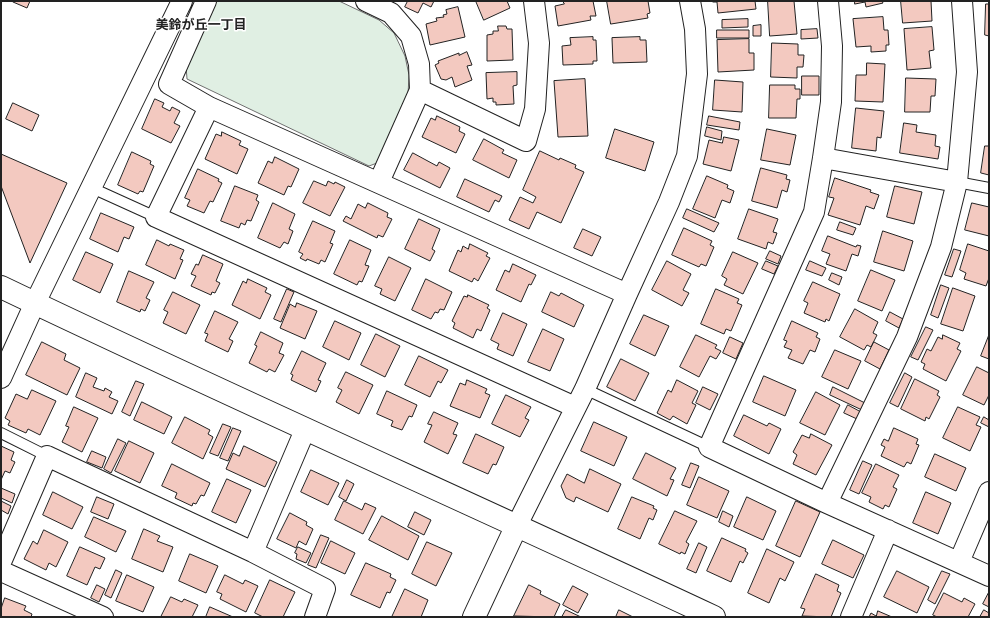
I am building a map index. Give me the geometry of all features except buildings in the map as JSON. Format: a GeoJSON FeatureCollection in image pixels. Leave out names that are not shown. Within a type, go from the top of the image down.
{"type":"FeatureCollection","features":[{"type":"Feature","properties":{"kind":"street"},"geometry":{"type":"LineString","coordinates":[[1,378],[35,303],[182,1]]}},
{"type":"Feature","properties":{"kind":"street"},"geometry":{"type":"LineString","coordinates":[[206,1],[170,84],[209,107],[627,294]]}},
{"type":"Feature","properties":{"kind":"street"},"geometry":{"type":"LineString","coordinates":[[366,1],[391,13],[411,36],[419,64],[420,90],[379,182]]}},
{"type":"Feature","properties":{"kind":"street"},"geometry":{"type":"LineString","coordinates":[[420,90],[526,141],[535,110],[539,44],[534,1]]}},
{"type":"Feature","properties":{"kind":"street"},"geometry":{"type":"LineString","coordinates":[[474,617],[517,525],[585,389],[669,202],[687,156],[696,74],[695,29],[690,1]]}},
{"type":"Feature","properties":{"kind":"street"},"geometry":{"type":"LineString","coordinates":[[828,1],[832,46],[831,102],[824,158],[814,212],[709,447],[827,503],[989,576]]}},
{"type":"Feature","properties":{"kind":"street"},"geometry":{"type":"LineString","coordinates":[[827,503],[907,337],[941,247],[957,182],[967,72],[962,1]]}},
{"type":"Feature","properties":{"kind":"street"},"geometry":{"type":"LineString","coordinates":[[209,107],[156,217],[575,407]]}},
{"type":"Feature","properties":{"kind":"street"},"geometry":{"type":"LineString","coordinates":[[824,158],[957,182]]}},
{"type":"Feature","properties":{"kind":"street"},"geometry":{"type":"LineString","coordinates":[[1,287],[305,430],[517,525],[714,617]]}},
{"type":"Feature","properties":{"kind":"street"},"geometry":{"type":"LineString","coordinates":[[253,552],[305,430]]}},
{"type":"Feature","properties":{"kind":"street"},"geometry":{"type":"LineString","coordinates":[[1,562],[47,456],[253,552],[325,589],[315,617]]}},
{"type":"Feature","properties":{"kind":"street"},"geometry":{"type":"LineString","coordinates":[[959,562],[989,492]]}},
{"type":"Feature","properties":{"kind":"street"},"geometry":{"type":"LineString","coordinates":[[851,617],[888,530]]}},
{"type":"Feature","properties":{"kind":"street"},"geometry":{"type":"LineString","coordinates":[[1,571],[103,617]]}},
{"type":"Feature","properties":{"kind":"lane"},"geometry":{"type":"LineString","coordinates":[[957,182],[989,188]]}},
{"type":"Feature","properties":{"kind":"lane"},"geometry":{"type":"LineString","coordinates":[[92,188],[156,217]]}},
{"type":"Feature","properties":{"kind":"lane"},"geometry":{"type":"LineString","coordinates":[[585,389],[709,447]]}},
{"type":"Feature","properties":{"kind":"lane"},"geometry":{"type":"LineString","coordinates":[[1,433],[47,456]]}},
{"type":"Feature","properties":{"kind":"green space"},"geometry":{"type":"Polygon","coordinates":[[[217,1],[339,1],[379,20],[394,33],[405,56],[409,75],[408,95],[377,163],[369,166],[187,79],[186,66],[217,1]]]}},
{"type":"Feature","properties":{"kind":"district","name":"美鈴が丘一丁目"},"geometry":{"type":"Point","coordinates":[201,26]}}]}
